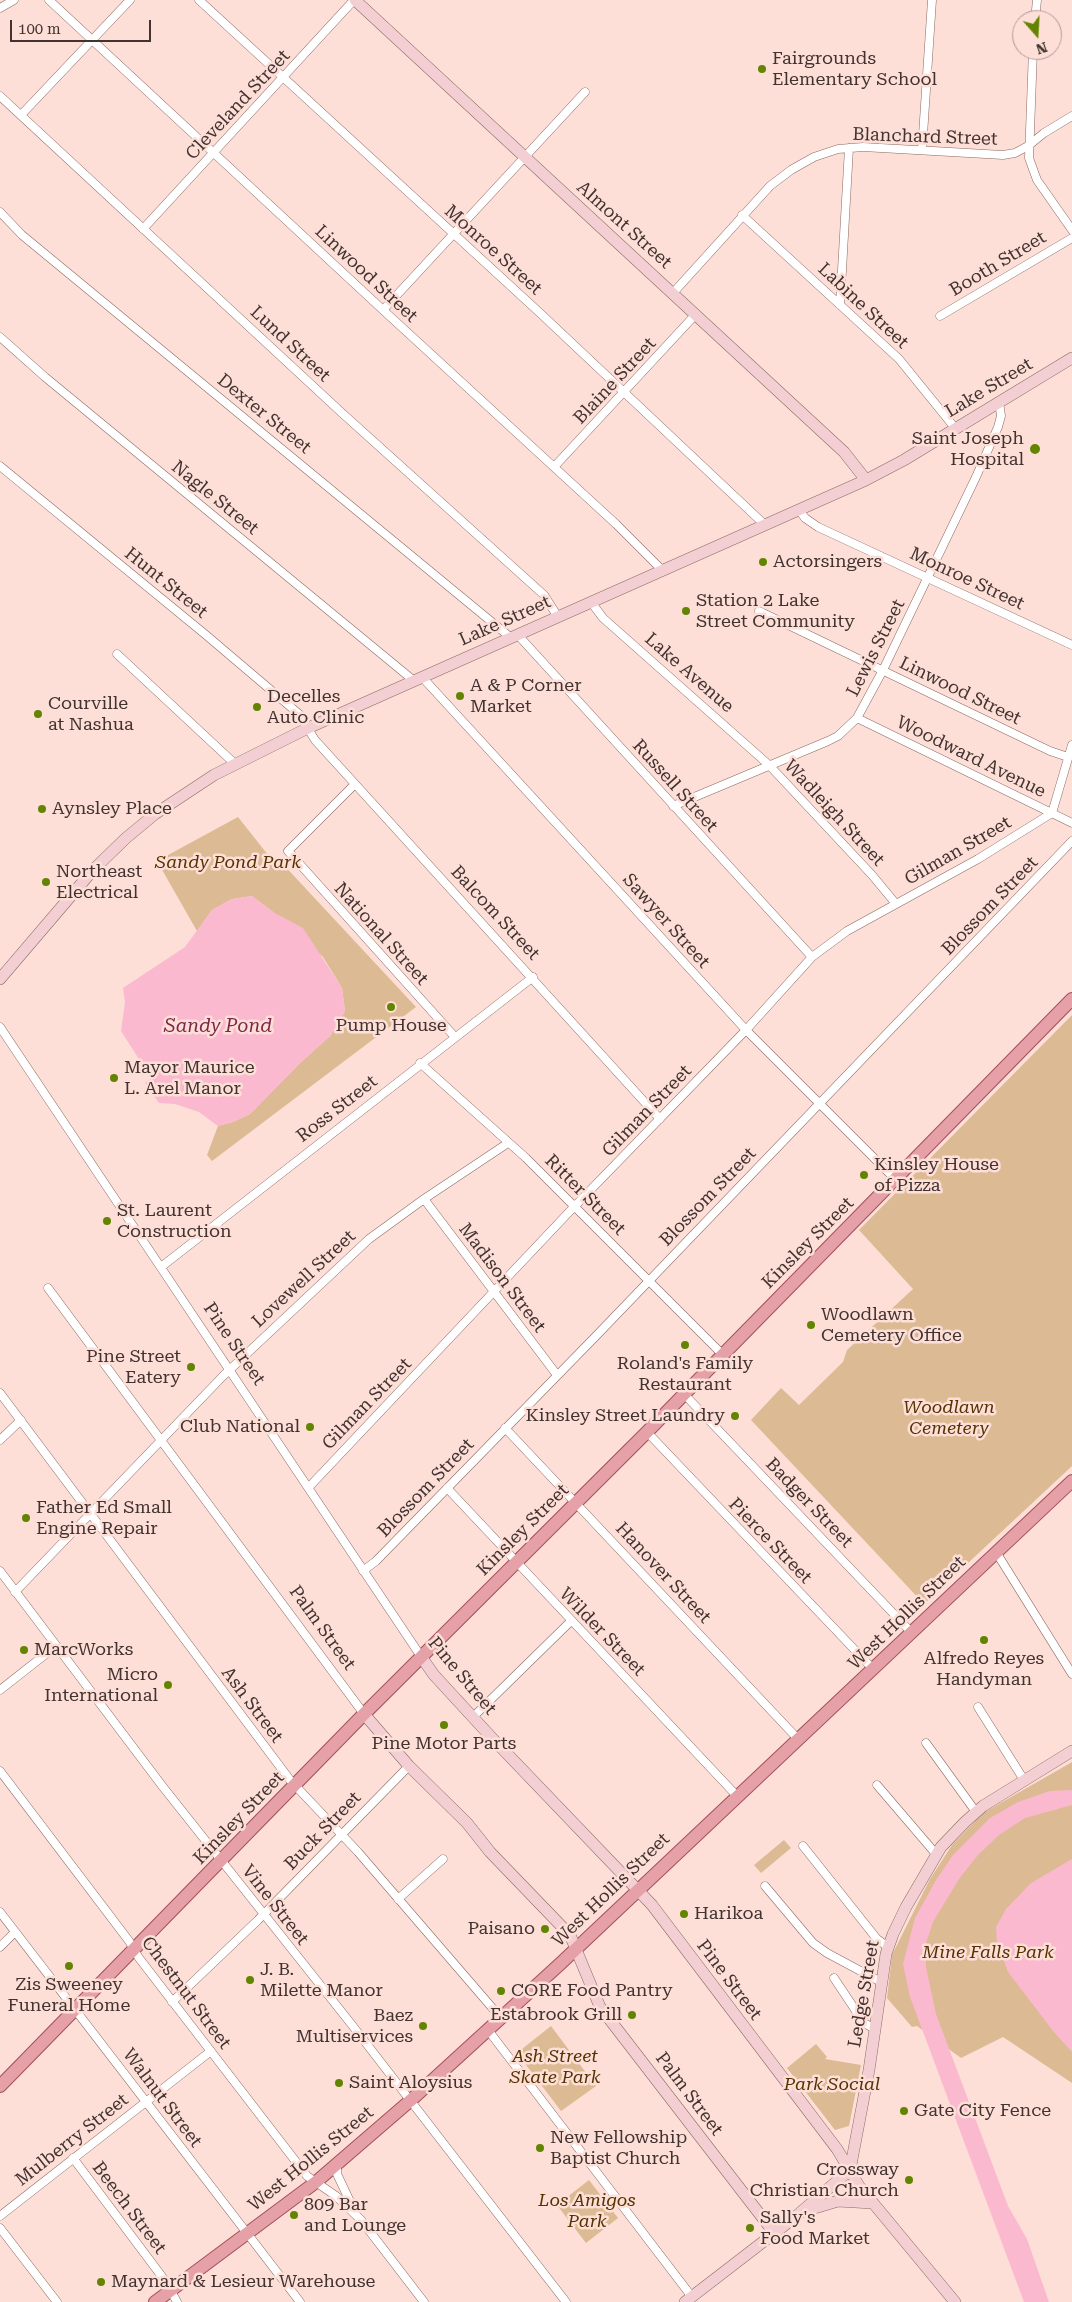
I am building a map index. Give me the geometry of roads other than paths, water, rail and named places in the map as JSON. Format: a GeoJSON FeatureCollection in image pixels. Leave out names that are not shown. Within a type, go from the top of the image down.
{"type":"FeatureCollection","features":[{"type":"Feature","properties":{"kind":"main road","name":"Kinsley Street"},"geometry":{"type":"LineString","coordinates":[[0,2086],[364,1714],[684,1394],[1072,999]]}},
{"type":"Feature","properties":{"kind":"main road","name":"West Hollis Street"},"geometry":{"type":"LineString","coordinates":[[155,2302],[316,2182],[411,2100],[560,1964],[637,1889],[873,1670],[1072,1480]]}},
{"type":"Feature","properties":{"kind":"street"},"geometry":{"type":"LineString","coordinates":[[0,8],[14,0]]}},
{"type":"Feature","properties":{"kind":"street","name":"Linwood Street"},"geometry":{"type":"LineString","coordinates":[[50,0],[554,467],[663,571]]}},
{"type":"Feature","properties":{"kind":"street"},"geometry":{"type":"LineString","coordinates":[[21,115],[130,0]]}},
{"type":"Feature","properties":{"kind":"street","name":"Monroe Street"},"geometry":{"type":"LineString","coordinates":[[199,0],[765,524]]}},
{"type":"Feature","properties":{"kind":"street","name":"Cleveland Street"},"geometry":{"type":"LineString","coordinates":[[143,229],[355,0]]}},
{"type":"Feature","properties":{"kind":"street","name":"Almont Street"},"geometry":{"type":"LineString","coordinates":[[355,0],[844,452],[866,480]]}},
{"type":"Feature","properties":{"kind":"street"},"geometry":{"type":"LineString","coordinates":[[922,150],[932,0]]}},
{"type":"Feature","properties":{"kind":"street"},"geometry":{"type":"LineString","coordinates":[[1032,60],[1029,158],[1037,180],[1072,230]]}},
{"type":"Feature","properties":{"kind":"street"},"geometry":{"type":"LineString","coordinates":[[383,310],[585,92]]}},
{"type":"Feature","properties":{"kind":"street","name":"Lund Street"},"geometry":{"type":"LineString","coordinates":[[0,96],[544,595],[558,617]]}},
{"type":"Feature","properties":{"kind":"street","name":"Blanchard Street"},"geometry":{"type":"LineString","coordinates":[[674,293],[770,186],[791,170],[826,152],[849,148],[998,155],[1016,153],[1072,116]]}},
{"type":"Feature","properties":{"kind":"street"},"geometry":{"type":"LineString","coordinates":[[840,305],[849,148]]}},
{"type":"Feature","properties":{"kind":"street","name":"Dexter Street"},"geometry":{"type":"LineString","coordinates":[[0,212],[22,235],[513,636]]}},
{"type":"Feature","properties":{"kind":"street","name":"Labine Street"},"geometry":{"type":"LineString","coordinates":[[742,215],[899,359],[955,428]]}},
{"type":"Feature","properties":{"kind":"street","name":"Booth Street"},"geometry":{"type":"LineString","coordinates":[[940,316],[1072,238]]}},
{"type":"Feature","properties":{"kind":"street","name":"Blaine Street"},"geometry":{"type":"LineString","coordinates":[[554,467],[696,314]]}},
{"type":"Feature","properties":{"kind":"street","name":"Nagle Street"},"geometry":{"type":"LineString","coordinates":[[0,337],[45,377],[418,679]]}},
{"type":"Feature","properties":{"kind":"street","name":"Lake Street"},"geometry":{"type":"LineString","coordinates":[[0,979],[88,876],[126,838],[160,810],[234,763],[513,636],[866,480],[904,460],[1072,358]]}},
{"type":"Feature","properties":{"kind":"street","name":"Lewis Street"},"geometry":{"type":"LineString","coordinates":[[672,806],[838,736],[857,718],[928,578],[998,427],[1001,416],[999,402]]}},
{"type":"Feature","properties":{"kind":"street","name":"Hunt Street"},"geometry":{"type":"LineString","coordinates":[[0,466],[290,706],[308,728]]}},
{"type":"Feature","properties":{"kind":"street","name":"Monroe Street"},"geometry":{"type":"LineString","coordinates":[[799,510],[805,518],[818,527],[1072,645]]}},
{"type":"Feature","properties":{"kind":"street","name":"Lake Avenue"},"geometry":{"type":"LineString","coordinates":[[591,602],[603,618],[769,765]]}},
{"type":"Feature","properties":{"kind":"street","name":"Linwood Street"},"geometry":{"type":"LineString","coordinates":[[758,611],[1050,751],[1068,757]]}},
{"type":"Feature","properties":{"kind":"street","name":"Russell Street"},"geometry":{"type":"LineString","coordinates":[[513,636],[812,957]]}},
{"type":"Feature","properties":{"kind":"street"},"geometry":{"type":"LineString","coordinates":[[117,654],[234,763]]}},
{"type":"Feature","properties":{"kind":"street","name":"Sawyer Street"},"geometry":{"type":"LineString","coordinates":[[418,679],[746,1030],[895,1179]]}},
{"type":"Feature","properties":{"kind":"street","name":"Woodward Avenue"},"geometry":{"type":"LineString","coordinates":[[857,718],[1072,823]]}},
{"type":"Feature","properties":{"kind":"street","name":"Balcom Street"},"geometry":{"type":"LineString","coordinates":[[308,728],[315,740],[533,976],[660,1119]]}},
{"type":"Feature","properties":{"kind":"street"},"geometry":{"type":"LineString","coordinates":[[1052,813],[1072,745]]}},
{"type":"Feature","properties":{"kind":"street","name":"Wadleigh Street"},"geometry":{"type":"LineString","coordinates":[[769,765],[872,875],[896,904]]}},
{"type":"Feature","properties":{"kind":"street","name":"National Street"},"geometry":{"type":"LineString","coordinates":[[355,784],[288,851],[454,1036]]}},
{"type":"Feature","properties":{"kind":"street","name":"Gilman Street"},"geometry":{"type":"LineString","coordinates":[[309,1487],[574,1207],[746,1030],[812,957],[847,931],[978,859],[1052,813]]}},
{"type":"Feature","properties":{"kind":"street","name":"Blossom Street"},"geometry":{"type":"LineString","coordinates":[[363,1570],[376,1561],[557,1375],[1072,841]]}},
{"type":"Feature","properties":{"kind":"street","name":"Ross Street"},"geometry":{"type":"LineString","coordinates":[[160,1267],[533,976]]}},
{"type":"Feature","properties":{"kind":"street","name":"Pine Street"},"geometry":{"type":"LineString","coordinates":[[0,1027],[434,1675],[660,1915],[690,1958],[836,2149],[872,2203],[952,2301]]}},
{"type":"Feature","properties":{"kind":"street","name":"Ritter Street"},"geometry":{"type":"LineString","coordinates":[[420,1063],[508,1143],[722,1354]]}},
{"type":"Feature","properties":{"kind":"street","name":"Lovewell Street"},"geometry":{"type":"LineString","coordinates":[[15,1592],[230,1369],[369,1239],[424,1198],[508,1143]]}},
{"type":"Feature","properties":{"kind":"street","name":"Madison Street"},"geometry":{"type":"LineString","coordinates":[[424,1198],[557,1375]]}},
{"type":"Feature","properties":{"kind":"street","name":"Palm Street"},"geometry":{"type":"LineString","coordinates":[[48,1288],[162,1439],[364,1714],[409,1766],[467,1823],[490,1852],[570,1935],[600,2007],[774,2234]]}},
{"type":"Feature","properties":{"kind":"street","name":"Ash Street"},"geometry":{"type":"LineString","coordinates":[[0,1393],[294,1786],[341,1834],[501,2018]]}},
{"type":"Feature","properties":{"kind":"street","name":"Badger Street"},"geometry":{"type":"LineString","coordinates":[[684,1394],[912,1633]]}},
{"type":"Feature","properties":{"kind":"street"},"geometry":{"type":"LineString","coordinates":[[0,1440],[20,1420]]}},
{"type":"Feature","properties":{"kind":"street","name":"Hanover Street"},"geometry":{"type":"LineString","coordinates":[[505,1428],[798,1739]]}},
{"type":"Feature","properties":{"kind":"street","name":"Pierce Street"},"geometry":{"type":"LineString","coordinates":[[646,1432],[873,1670]]}},
{"type":"Feature","properties":{"kind":"street","name":"Wilder Street"},"geometry":{"type":"LineString","coordinates":[[447,1488],[737,1796]]}},
{"type":"Feature","properties":{"kind":"street"},"geometry":{"type":"LineString","coordinates":[[996,1552],[1072,1674]]}},
{"type":"Feature","properties":{"kind":"street","name":"Vine Street"},"geometry":{"type":"LineString","coordinates":[[0,1571],[221,1861],[411,2100],[566,2302]]}},
{"type":"Feature","properties":{"kind":"street"},"geometry":{"type":"LineString","coordinates":[[473,1717],[572,1621]]}},
{"type":"Feature","properties":{"kind":"street"},"geometry":{"type":"LineString","coordinates":[[0,1690],[56,1646]]}},
{"type":"Feature","properties":{"kind":"street"},"geometry":{"type":"LineString","coordinates":[[978,1707],[1024,1780]]}},
{"type":"Feature","properties":{"kind":"street"},"geometry":{"type":"LineString","coordinates":[[926,1743],[976,1812]]}},
{"type":"Feature","properties":{"kind":"street","name":"Ledge Street"},"geometry":{"type":"LineString","coordinates":[[850,2170],[888,1947],[906,1907],[936,1854],[954,1832],[976,1812],[1072,1751]]}},
{"type":"Feature","properties":{"kind":"street","name":"Buck Street"},"geometry":{"type":"LineString","coordinates":[[172,2002],[263,1914],[409,1766]]}},
{"type":"Feature","properties":{"kind":"street","name":"Chestnut Street"},"geometry":{"type":"LineString","coordinates":[[0,1771],[172,2002],[307,2176],[336,2196],[361,2220],[424,2302]]}},
{"type":"Feature","properties":{"kind":"street"},"geometry":{"type":"LineString","coordinates":[[877,1785],[936,1854]]}},
{"type":"Feature","properties":{"kind":"street"},"geometry":{"type":"LineString","coordinates":[[803,1846],[877,1939],[888,1947]]}},
{"type":"Feature","properties":{"kind":"street"},"geometry":{"type":"LineString","coordinates":[[398,1899],[443,1860]]}},
{"type":"Feature","properties":{"kind":"street"},"geometry":{"type":"LineString","coordinates":[[765,1886],[813,1943],[827,1953],[881,1982]]}},
{"type":"Feature","properties":{"kind":"street","name":"Walnut Street"},"geometry":{"type":"LineString","coordinates":[[0,1912],[300,2302]]}},
{"type":"Feature","properties":{"kind":"street"},"geometry":{"type":"LineString","coordinates":[[0,1947],[15,1932]]}},
{"type":"Feature","properties":{"kind":"street"},"geometry":{"type":"LineString","coordinates":[[560,1964],[574,1965],[584,1971]]}},
{"type":"Feature","properties":{"kind":"street"},"geometry":{"type":"LineString","coordinates":[[834,1978],[864,2023],[875,2029]]}},
{"type":"Feature","properties":{"kind":"street"},"geometry":{"type":"LineString","coordinates":[[488,2030],[688,2299],[796,2217],[850,2170]]}},
{"type":"Feature","properties":{"kind":"street","name":"Mulberry Street"},"geometry":{"type":"LineString","coordinates":[[0,2216],[211,2051]]}},
{"type":"Feature","properties":{"kind":"street","name":"Beech Street"},"geometry":{"type":"LineString","coordinates":[[73,2158],[171,2290],[177,2302]]}},
{"type":"Feature","properties":{"kind":"street","name":"Chestnut Street"},"geometry":{"type":"LineString","coordinates":[[337,2164],[338,2177],[361,2220]]}},
{"type":"Feature","properties":{"kind":"street"},"geometry":{"type":"LineString","coordinates":[[796,2217],[810,2209],[830,2202],[872,2203]]}},
{"type":"Feature","properties":{"kind":"street"},"geometry":{"type":"LineString","coordinates":[[0,2228],[57,2302]]}},
{"type":"Feature","properties":{"kind":"water","name":"Sandy Pond"},"geometry":{"type":"Polygon","coordinates":[[[252,896],[273,912],[303,928],[342,988],[345,1011],[330,1036],[300,1063],[250,1114],[233,1122],[218,1126],[199,1112],[175,1104],[159,1103],[145,1083],[151,1078],[121,1031],[125,1002],[123,988],[185,947],[212,910],[232,899],[252,896]]]}},
{"type":"Feature","properties":{"kind":"water"},"geometry":{"type":"Polygon","coordinates":[[[1072,1790],[1072,1805],[1025,1818],[999,1835],[978,1855],[959,1879],[933,1922],[926,1943],[926,1967],[936,2014],[1008,2206],[1027,2239],[1049,2302],[1024,2302],[910,1997],[903,1964],[915,1918],[936,1880],[953,1855],[990,1818],[1018,1802],[1050,1791],[1072,1790]]]}},
{"type":"Feature","properties":{"kind":"water"},"geometry":{"type":"Polygon","coordinates":[[[1072,1859],[1072,2052],[1053,2031],[1008,1972],[997,1943],[996,1927],[1006,1909],[1031,1883],[1072,1859]]]}},
{"type":"Feature","properties":{"kind":"place","name":"Fairgrounds Elementary School"},"geometry":{"type":"Point","coordinates":[762,69]}},
{"type":"Feature","properties":{"kind":"place","name":"Saint Joseph Hospital"},"geometry":{"type":"Point","coordinates":[1035,449]}},
{"type":"Feature","properties":{"kind":"place","name":"Actorsingers"},"geometry":{"type":"Point","coordinates":[763,562]}},
{"type":"Feature","properties":{"kind":"place","name":"Station 2 Lake Street Community"},"geometry":{"type":"Point","coordinates":[686,611]}},
{"type":"Feature","properties":{"kind":"place","name":"A & P Corner Market"},"geometry":{"type":"Point","coordinates":[460,696]}},
{"type":"Feature","properties":{"kind":"place","name":"Decelles Auto Clinic"},"geometry":{"type":"Point","coordinates":[257,707]}},
{"type":"Feature","properties":{"kind":"place","name":"Courville at Nashua"},"geometry":{"type":"Point","coordinates":[38,714]}},
{"type":"Feature","properties":{"kind":"place","name":"Aynsley Place"},"geometry":{"type":"Point","coordinates":[42,809]}},
{"type":"Feature","properties":{"kind":"place","name":"Northeast Electrical"},"geometry":{"type":"Point","coordinates":[46,882]}},
{"type":"Feature","properties":{"kind":"place","name":"Pump House"},"geometry":{"type":"Point","coordinates":[391,1007]}},
{"type":"Feature","properties":{"kind":"place","name":"Mayor Maurice L. Arel Manor"},"geometry":{"type":"Point","coordinates":[114,1078]}},
{"type":"Feature","properties":{"kind":"place","name":"Kinsley House of Pizza"},"geometry":{"type":"Point","coordinates":[864,1175]}},
{"type":"Feature","properties":{"kind":"place","name":"St. Laurent Construction"},"geometry":{"type":"Point","coordinates":[107,1221]}},
{"type":"Feature","properties":{"kind":"place","name":"Woodlawn Cemetery Office"},"geometry":{"type":"Point","coordinates":[811,1325]}},
{"type":"Feature","properties":{"kind":"place","name":"Roland's Family Restaurant"},"geometry":{"type":"Point","coordinates":[685,1345]}},
{"type":"Feature","properties":{"kind":"place","name":"Pine Street Eatery"},"geometry":{"type":"Point","coordinates":[191,1367]}},
{"type":"Feature","properties":{"kind":"place","name":"Kinsley Street Laundry"},"geometry":{"type":"Point","coordinates":[735,1416]}},
{"type":"Feature","properties":{"kind":"place","name":"Club National"},"geometry":{"type":"Point","coordinates":[310,1427]}},
{"type":"Feature","properties":{"kind":"place","name":"Father Ed Small Engine Repair"},"geometry":{"type":"Point","coordinates":[26,1518]}},
{"type":"Feature","properties":{"kind":"place","name":"Alfredo Reyes Handyman"},"geometry":{"type":"Point","coordinates":[984,1640]}},
{"type":"Feature","properties":{"kind":"place","name":"MarcWorks"},"geometry":{"type":"Point","coordinates":[24,1650]}},
{"type":"Feature","properties":{"kind":"place","name":"Micro International"},"geometry":{"type":"Point","coordinates":[168,1685]}},
{"type":"Feature","properties":{"kind":"place","name":"Pine Motor Parts"},"geometry":{"type":"Point","coordinates":[444,1725]}},
{"type":"Feature","properties":{"kind":"place","name":"Harikoa"},"geometry":{"type":"Point","coordinates":[684,1914]}},
{"type":"Feature","properties":{"kind":"place","name":"Paisano"},"geometry":{"type":"Point","coordinates":[545,1929]}},
{"type":"Feature","properties":{"kind":"place","name":"Zis Sweeney Funeral Home"},"geometry":{"type":"Point","coordinates":[69,1966]}},
{"type":"Feature","properties":{"kind":"place","name":"J. B. Milette Manor"},"geometry":{"type":"Point","coordinates":[250,1980]}},
{"type":"Feature","properties":{"kind":"place","name":"CORE Food Pantry"},"geometry":{"type":"Point","coordinates":[501,1991]}},
{"type":"Feature","properties":{"kind":"place","name":"Estabrook Grill"},"geometry":{"type":"Point","coordinates":[632,2015]}},
{"type":"Feature","properties":{"kind":"place","name":"Baez Multiservices"},"geometry":{"type":"Point","coordinates":[423,2026]}},
{"type":"Feature","properties":{"kind":"place","name":"Saint Aloysius"},"geometry":{"type":"Point","coordinates":[339,2083]}},
{"type":"Feature","properties":{"kind":"place","name":"Gate City Fence"},"geometry":{"type":"Point","coordinates":[904,2111]}},
{"type":"Feature","properties":{"kind":"place","name":"New Fellowship Baptist Church"},"geometry":{"type":"Point","coordinates":[540,2148]}},
{"type":"Feature","properties":{"kind":"place","name":"Crossway Christian Church"},"geometry":{"type":"Point","coordinates":[909,2180]}},
{"type":"Feature","properties":{"kind":"place","name":"809 Bar and Lounge"},"geometry":{"type":"Point","coordinates":[294,2215]}},
{"type":"Feature","properties":{"kind":"place","name":"Sally's Food Market"},"geometry":{"type":"Point","coordinates":[750,2228]}},
{"type":"Feature","properties":{"kind":"place","name":"Maynard & Lesieur Warehouse"},"geometry":{"type":"Point","coordinates":[101,2282]}},
{"type":"Feature","properties":{"kind":"park label","name":"Sandy Pond Park"},"geometry":{"type":"Point","coordinates":[228,863]}},
{"type":"Feature","properties":{"kind":"park label","name":"Woodlawn Cemetery"},"geometry":{"type":"Point","coordinates":[949,1418]}},
{"type":"Feature","properties":{"kind":"park label","name":"Mine Falls Park"},"geometry":{"type":"Point","coordinates":[988,1953]}},
{"type":"Feature","properties":{"kind":"park label","name":"Ash Street Skate Park"},"geometry":{"type":"Point","coordinates":[555,2067]}},
{"type":"Feature","properties":{"kind":"park label","name":"Park Social"},"geometry":{"type":"Point","coordinates":[832,2085]}},
{"type":"Feature","properties":{"kind":"park label","name":"Los Amigos Park"},"geometry":{"type":"Point","coordinates":[587,2211]}}]}
